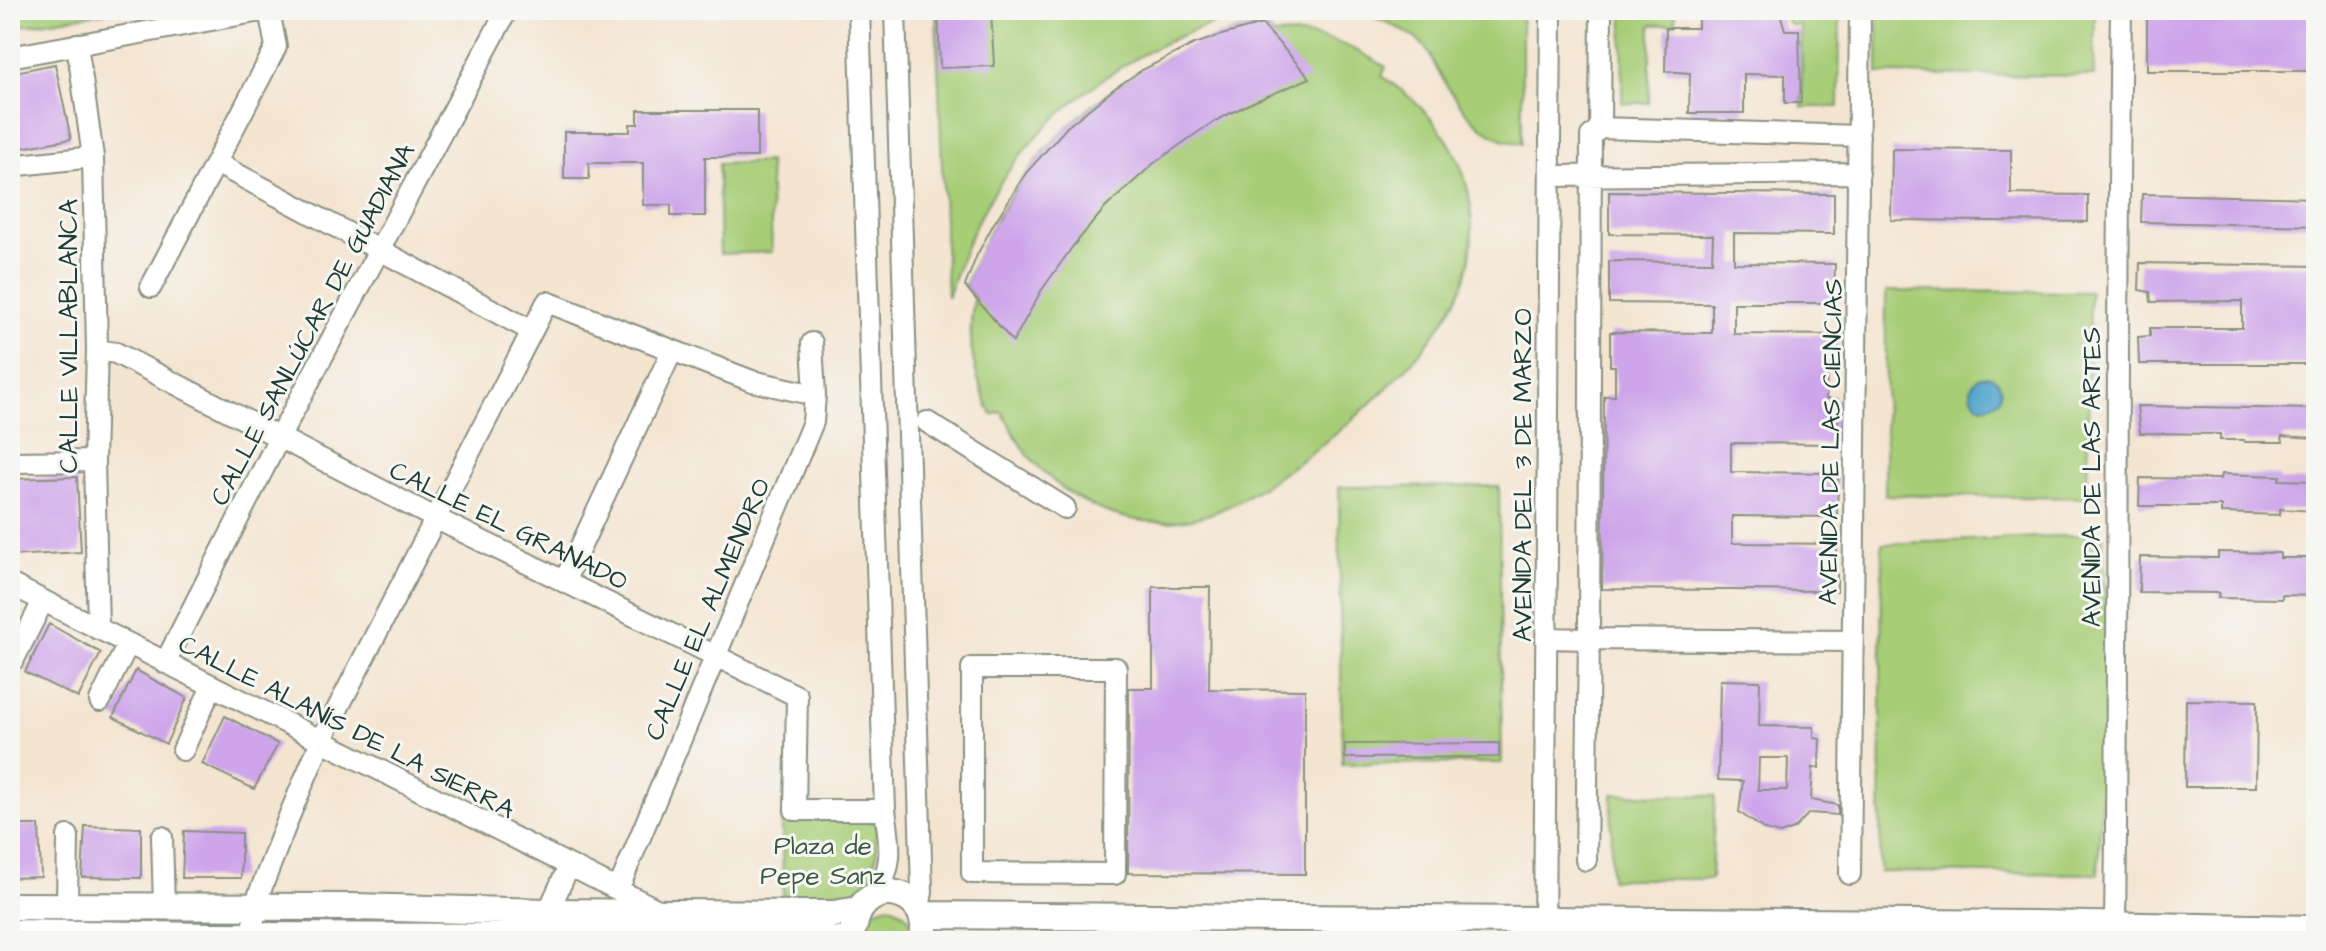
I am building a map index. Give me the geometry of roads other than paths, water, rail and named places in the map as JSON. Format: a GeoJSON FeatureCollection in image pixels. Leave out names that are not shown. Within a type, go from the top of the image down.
{"type":"FeatureCollection","features":[{"type":"Feature","properties":{"kind":"main road"},"geometry":{"type":"LineString","coordinates":[[10,906],[833,914],[887,893],[899,894],[910,900],[921,922],[1544,931],[2119,934],[2316,929]]}},
{"type":"Feature","properties":{"kind":"main road"},"geometry":{"type":"LineString","coordinates":[[857,941],[854,924],[866,903]]}},
{"type":"Feature","properties":{"kind":"main road"},"geometry":{"type":"LineString","coordinates":[[10,933],[301,939],[795,938],[846,941]]}},
{"type":"Feature","properties":{"kind":"main road"},"geometry":{"type":"LineString","coordinates":[[2037,941],[2100,940],[2119,934]]}},
{"type":"Feature","properties":{"kind":"street"},"geometry":{"type":"LineString","coordinates":[[10,57],[267,10],[276,47],[151,287]]}},
{"type":"Feature","properties":{"kind":"street","name":"CALLE SANLÚCAR DE GUADIANA"},"geometry":{"type":"LineString","coordinates":[[165,663],[279,438],[507,10]]}},
{"type":"Feature","properties":{"kind":"street"},"geometry":{"type":"LineString","coordinates":[[859,10],[885,810],[889,841],[888,871],[884,882],[866,903]]}},
{"type":"Feature","properties":{"kind":"street"},"geometry":{"type":"LineString","coordinates":[[895,10],[921,922]]}},
{"type":"Feature","properties":{"kind":"street","name":"AVENIDA DEL 3 DE MARZO"},"geometry":{"type":"LineString","coordinates":[[1544,931],[1551,10]]}},
{"type":"Feature","properties":{"kind":"street"},"geometry":{"type":"LineString","coordinates":[[1600,128],[1601,10]]}},
{"type":"Feature","properties":{"kind":"street","name":"AVENIDA DE LAS CIENCIAS"},"geometry":{"type":"LineString","coordinates":[[1850,874],[1860,10]]}},
{"type":"Feature","properties":{"kind":"street","name":"AVENIDA DE LAS ARTES"},"geometry":{"type":"LineString","coordinates":[[2119,934],[2117,251],[2121,10]]}},
{"type":"Feature","properties":{"kind":"street","name":"CALLE VILLABLANCA"},"geometry":{"type":"LineString","coordinates":[[77,44],[93,157],[98,629]]}},
{"type":"Feature","properties":{"kind":"street"},"geometry":{"type":"LineString","coordinates":[[1586,860],[1591,136],[1600,128],[1859,136]]}},
{"type":"Feature","properties":{"kind":"street"},"geometry":{"type":"LineString","coordinates":[[10,166],[93,157]]}},
{"type":"Feature","properties":{"kind":"street"},"geometry":{"type":"LineString","coordinates":[[216,163],[532,331]]}},
{"type":"Feature","properties":{"kind":"street"},"geometry":{"type":"LineString","coordinates":[[1550,176],[1859,173]]}},
{"type":"Feature","properties":{"kind":"street"},"geometry":{"type":"LineString","coordinates":[[254,936],[254,907],[321,741],[547,302],[752,381],[815,395]]}},
{"type":"Feature","properties":{"kind":"street","name":"CALLE EL ALMENDRO"},"geometry":{"type":"LineString","coordinates":[[618,890],[813,422],[812,343]]}},
{"type":"Feature","properties":{"kind":"street","name":"CALLE EL GRANADO"},"geometry":{"type":"LineString","coordinates":[[97,350],[116,353],[435,518],[797,696],[795,810],[885,810]]}},
{"type":"Feature","properties":{"kind":"street"},"geometry":{"type":"LineString","coordinates":[[564,582],[672,351]]}},
{"type":"Feature","properties":{"kind":"street"},"geometry":{"type":"LineString","coordinates":[[927,422],[1065,508]]}},
{"type":"Feature","properties":{"kind":"street"},"geometry":{"type":"LineString","coordinates":[[10,462],[94,461]]}},
{"type":"Feature","properties":{"kind":"street","name":"CALLE ALANÍS DE LA SIERRA"},"geometry":{"type":"LineString","coordinates":[[10,584],[662,912]]}},
{"type":"Feature","properties":{"kind":"street"},"geometry":{"type":"LineString","coordinates":[[14,659],[43,601]]}},
{"type":"Feature","properties":{"kind":"street"},"geometry":{"type":"LineString","coordinates":[[1546,638],[1853,641]]}},
{"type":"Feature","properties":{"kind":"street"},"geometry":{"type":"LineString","coordinates":[[100,701],[128,644]]}},
{"type":"Feature","properties":{"kind":"street"},"geometry":{"type":"LineString","coordinates":[[972,668],[1116,668],[1115,874],[972,873],[972,668]]}},
{"type":"Feature","properties":{"kind":"street"},"geometry":{"type":"LineString","coordinates":[[183,750],[212,686]]}},
{"type":"Feature","properties":{"kind":"street"},"geometry":{"type":"LineString","coordinates":[[67,906],[68,836]]}},
{"type":"Feature","properties":{"kind":"street"},"geometry":{"type":"LineString","coordinates":[[162,837],[164,906]]}},
{"type":"Feature","properties":{"kind":"street"},"geometry":{"type":"LineString","coordinates":[[548,912],[569,866]]}},
{"type":"Feature","properties":{"kind":"street"},"geometry":{"type":"LineString","coordinates":[[301,907],[301,939]]}},
{"type":"Feature","properties":{"kind":"water"},"geometry":{"type":"Polygon","coordinates":[[[1986,376],[1997,380],[2001,391],[1997,402],[1986,406],[1975,402],[1971,391],[1975,380],[1986,376]]]}},
{"type":"Feature","properties":{"kind":"park label","name":"Plaza de Pepe Sanz"},"geometry":{"type":"Point","coordinates":[823,860]}}]}
